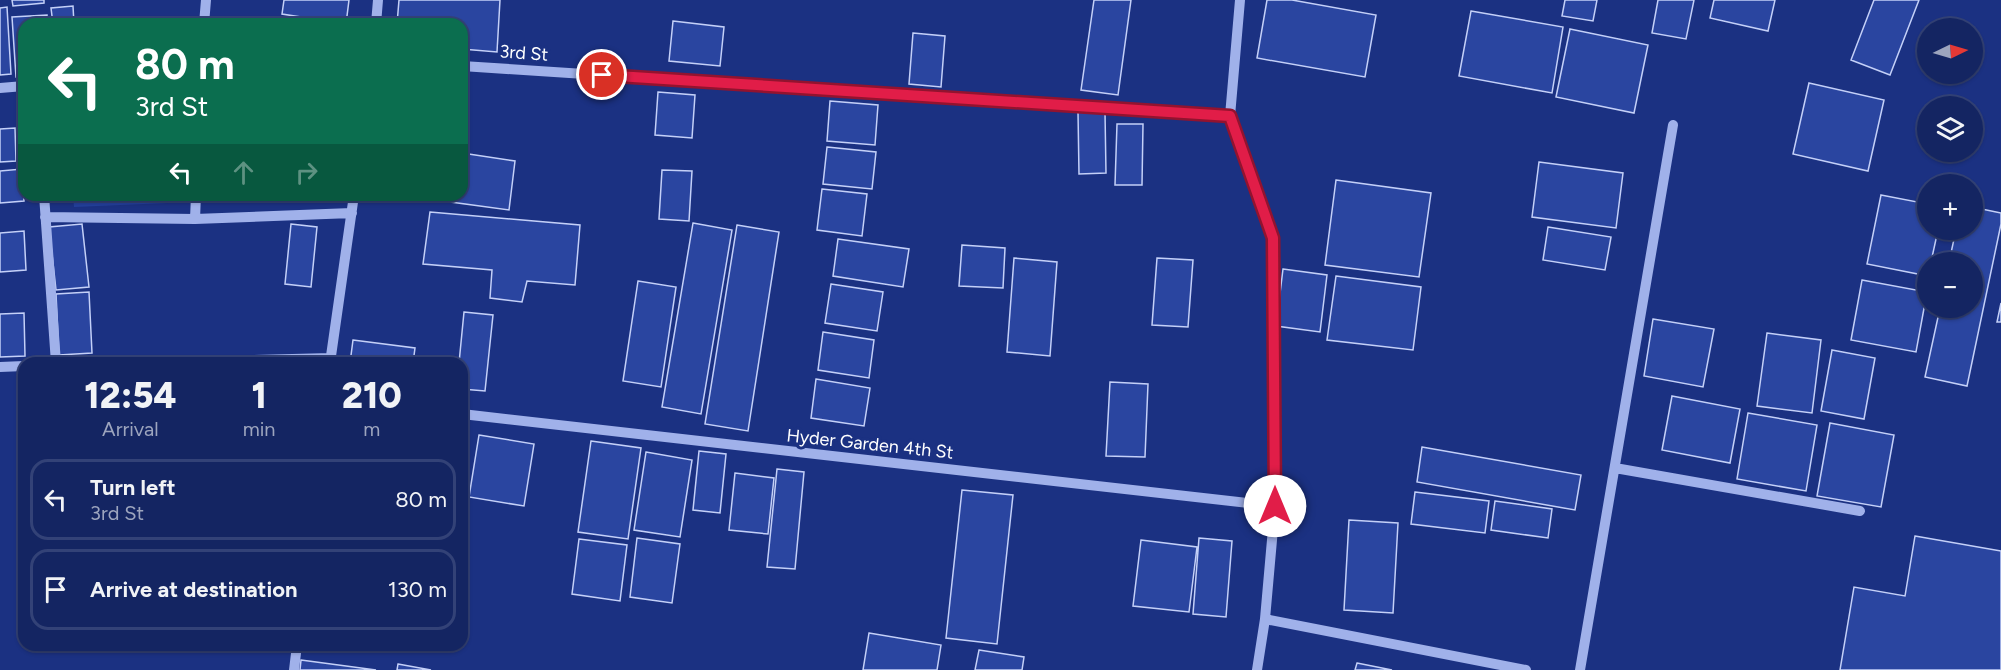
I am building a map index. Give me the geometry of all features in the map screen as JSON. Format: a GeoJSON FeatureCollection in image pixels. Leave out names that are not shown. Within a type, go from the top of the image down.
{"type":"FeatureCollection","features":[{"type":"Feature","properties":{"kind":"street"},"geometry":{"type":"LineString","coordinates":[[204,18],[206,0]]}},
{"type":"Feature","properties":{"kind":"street"},"geometry":{"type":"LineString","coordinates":[[376,18],[378,0]]}},
{"type":"Feature","properties":{"kind":"street"},"geometry":{"type":"LineString","coordinates":[[1240,0],[1230,116],[1273,238],[1275,506],[1265,619],[1257,670]]}},
{"type":"Feature","properties":{"kind":"street","name":"3rd St"},"geometry":{"type":"LineString","coordinates":[[468,66],[1230,116]]}},
{"type":"Feature","properties":{"kind":"street"},"geometry":{"type":"LineString","coordinates":[[0,88],[18,86]]}},
{"type":"Feature","properties":{"kind":"street"},"geometry":{"type":"LineString","coordinates":[[1580,670],[1673,125]]}},
{"type":"Feature","properties":{"kind":"street"},"geometry":{"type":"LineString","coordinates":[[44,201],[56,357]]}},
{"type":"Feature","properties":{"kind":"street"},"geometry":{"type":"LineString","coordinates":[[195,219],[196,201]]}},
{"type":"Feature","properties":{"kind":"street"},"geometry":{"type":"LineString","coordinates":[[330,357],[353,201]]}},
{"type":"Feature","properties":{"kind":"street"},"geometry":{"type":"LineString","coordinates":[[45,217],[195,219],[352,213]]}},
{"type":"Feature","properties":{"kind":"street"},"geometry":{"type":"LineString","coordinates":[[0,367],[18,366]]}},
{"type":"Feature","properties":{"kind":"street","name":"Hyder Garden 4th St"},"geometry":{"type":"LineString","coordinates":[[468,415],[1275,506]]}},
{"type":"Feature","properties":{"kind":"street"},"geometry":{"type":"LineString","coordinates":[[1615,468],[1860,511]]}},
{"type":"Feature","properties":{"kind":"street"},"geometry":{"type":"LineString","coordinates":[[1265,619],[1526,670]]}},
{"type":"Feature","properties":{"kind":"street"},"geometry":{"type":"LineString","coordinates":[[294,670],[296,651]]}},
{"type":"Feature","properties":{"kind":"shaded area"},"geometry":{"type":"Polygon","coordinates":[[[74,201],[191,201],[191,202],[74,207],[74,201]]]}},
{"type":"Feature","properties":{"kind":"building"},"geometry":{"type":"Polygon","coordinates":[[[12,0],[44,0],[44,3],[13,6],[12,0]]]}},
{"type":"Feature","properties":{"kind":"building"},"geometry":{"type":"Polygon","coordinates":[[[284,0],[349,0],[347,18],[308,18],[282,14],[284,0]]]}},
{"type":"Feature","properties":{"kind":"building"},"geometry":{"type":"Polygon","coordinates":[[[399,0],[500,0],[497,52],[468,50],[468,18],[398,18],[399,0]]]}},
{"type":"Feature","properties":{"kind":"building"},"geometry":{"type":"Polygon","coordinates":[[[1094,0],[1131,0],[1118,95],[1081,90],[1094,0]]]}},
{"type":"Feature","properties":{"kind":"building"},"geometry":{"type":"Polygon","coordinates":[[[1267,0],[1292,0],[1376,15],[1365,77],[1257,58],[1267,0]]]}},
{"type":"Feature","properties":{"kind":"building"},"geometry":{"type":"Polygon","coordinates":[[[1565,0],[1597,0],[1593,21],[1562,16],[1565,0]]]}},
{"type":"Feature","properties":{"kind":"building"},"geometry":{"type":"Polygon","coordinates":[[[1658,0],[1694,0],[1686,39],[1652,33],[1658,0]]]}},
{"type":"Feature","properties":{"kind":"building"},"geometry":{"type":"Polygon","coordinates":[[[1714,0],[1775,0],[1768,31],[1710,18],[1714,0]]]}},
{"type":"Feature","properties":{"kind":"building"},"geometry":{"type":"Polygon","coordinates":[[[1874,0],[1919,0],[1890,75],[1851,60],[1874,0]]]}},
{"type":"Feature","properties":{"kind":"building"},"geometry":{"type":"Polygon","coordinates":[[[73,6],[74,18],[52,18],[51,8],[73,6]]]}},
{"type":"Feature","properties":{"kind":"building"},"geometry":{"type":"Polygon","coordinates":[[[7,7],[11,74],[0,75],[0,8],[7,7]]]}},
{"type":"Feature","properties":{"kind":"building"},"geometry":{"type":"Polygon","coordinates":[[[1471,11],[1563,27],[1552,93],[1459,76],[1471,11]]]}},
{"type":"Feature","properties":{"kind":"building"},"geometry":{"type":"Polygon","coordinates":[[[47,15],[47,18],[18,18],[18,77],[16,77],[12,17],[47,15]]]}},
{"type":"Feature","properties":{"kind":"building"},"geometry":{"type":"Polygon","coordinates":[[[673,21],[724,27],[720,66],[669,61],[673,21]]]}},
{"type":"Feature","properties":{"kind":"building"},"geometry":{"type":"Polygon","coordinates":[[[1570,29],[1648,45],[1634,113],[1556,97],[1570,29]]]}},
{"type":"Feature","properties":{"kind":"building"},"geometry":{"type":"Polygon","coordinates":[[[913,33],[945,36],[941,87],[909,84],[913,33]]]}},
{"type":"Feature","properties":{"kind":"building"},"geometry":{"type":"Polygon","coordinates":[[[1809,83],[1884,100],[1868,171],[1793,154],[1809,83]]]}},
{"type":"Feature","properties":{"kind":"building"},"geometry":{"type":"Polygon","coordinates":[[[658,92],[695,95],[692,138],[655,135],[658,92]]]}},
{"type":"Feature","properties":{"kind":"building"},"geometry":{"type":"Polygon","coordinates":[[[830,101],[878,105],[875,145],[827,141],[830,101]]]}},
{"type":"Feature","properties":{"kind":"building"},"geometry":{"type":"Polygon","coordinates":[[[1078,112],[1105,112],[1106,173],[1079,174],[1078,112]]]}},
{"type":"Feature","properties":{"kind":"building"},"geometry":{"type":"Polygon","coordinates":[[[1117,124],[1143,124],[1142,185],[1115,185],[1117,124]]]}},
{"type":"Feature","properties":{"kind":"building"},"geometry":{"type":"Polygon","coordinates":[[[15,128],[16,161],[0,162],[0,129],[15,128]]]}},
{"type":"Feature","properties":{"kind":"building"},"geometry":{"type":"Polygon","coordinates":[[[827,147],[876,152],[872,189],[823,184],[827,147]]]}},
{"type":"Feature","properties":{"kind":"building"},"geometry":{"type":"Polygon","coordinates":[[[468,154],[515,161],[509,210],[443,201],[468,201],[468,154]]]}},
{"type":"Feature","properties":{"kind":"building"},"geometry":{"type":"Polygon","coordinates":[[[1539,162],[1623,173],[1616,228],[1532,217],[1539,162]]]}},
{"type":"Feature","properties":{"kind":"building"},"geometry":{"type":"Polygon","coordinates":[[[18,169],[18,201],[24,201],[0,203],[0,171],[18,169]]]}},
{"type":"Feature","properties":{"kind":"building"},"geometry":{"type":"Polygon","coordinates":[[[662,170],[692,171],[689,221],[659,219],[662,170]]]}},
{"type":"Feature","properties":{"kind":"building"},"geometry":{"type":"Polygon","coordinates":[[[1336,180],[1431,193],[1419,277],[1325,265],[1336,180]]]}},
{"type":"Feature","properties":{"kind":"building"},"geometry":{"type":"Polygon","coordinates":[[[822,189],[867,194],[862,236],[817,230],[822,189]]]}},
{"type":"Feature","properties":{"kind":"building"},"geometry":{"type":"Polygon","coordinates":[[[1881,195],[1917,202],[1917,240],[1936,240],[1933,252],[1917,252],[1917,274],[1867,264],[1881,195]]]}},
{"type":"Feature","properties":{"kind":"building"},"geometry":{"type":"Polygon","coordinates":[[[1983,209],[2001,213],[2001,224],[1983,310],[1983,252],[1951,252],[1954,240],[1983,240],[1983,209]]]}},
{"type":"Feature","properties":{"kind":"building"},"geometry":{"type":"Polygon","coordinates":[[[430,212],[580,225],[575,285],[527,281],[522,302],[490,298],[492,270],[423,264],[430,212]]]}},
{"type":"Feature","properties":{"kind":"building"},"geometry":{"type":"Polygon","coordinates":[[[693,223],[732,230],[701,414],[662,407],[693,223]]]}},
{"type":"Feature","properties":{"kind":"building"},"geometry":{"type":"Polygon","coordinates":[[[82,224],[89,287],[56,290],[49,227],[82,224]]]}},
{"type":"Feature","properties":{"kind":"building"},"geometry":{"type":"Polygon","coordinates":[[[291,224],[317,227],[311,287],[285,284],[291,224]]]}},
{"type":"Feature","properties":{"kind":"building"},"geometry":{"type":"Polygon","coordinates":[[[737,225],[779,232],[748,431],[705,424],[737,225]]]}},
{"type":"Feature","properties":{"kind":"building"},"geometry":{"type":"Polygon","coordinates":[[[1548,227],[1611,237],[1605,270],[1543,260],[1548,227]]]}},
{"type":"Feature","properties":{"kind":"building"},"geometry":{"type":"Polygon","coordinates":[[[24,231],[26,270],[0,272],[0,233],[24,231]]]}},
{"type":"Feature","properties":{"kind":"building"},"geometry":{"type":"Polygon","coordinates":[[[838,239],[909,249],[903,287],[833,276],[838,239]]]}},
{"type":"Feature","properties":{"kind":"building"},"geometry":{"type":"Polygon","coordinates":[[[962,245],[1005,248],[1003,288],[959,286],[962,245]]]}},
{"type":"Feature","properties":{"kind":"building"},"geometry":{"type":"Polygon","coordinates":[[[1014,258],[1057,262],[1050,356],[1007,352],[1014,258]]]}},
{"type":"Feature","properties":{"kind":"building"},"geometry":{"type":"Polygon","coordinates":[[[1157,258],[1193,260],[1188,327],[1152,325],[1157,258]]]}},
{"type":"Feature","properties":{"kind":"building"},"geometry":{"type":"Polygon","coordinates":[[[1283,269],[1327,275],[1320,332],[1276,326],[1283,269]]]}},
{"type":"Feature","properties":{"kind":"building"},"geometry":{"type":"Polygon","coordinates":[[[1336,276],[1421,287],[1413,350],[1327,340],[1336,276]]]}},
{"type":"Feature","properties":{"kind":"building"},"geometry":{"type":"Polygon","coordinates":[[[1862,280],[1917,290],[1917,318],[1922,318],[1916,352],[1851,340],[1862,280]]]}},
{"type":"Feature","properties":{"kind":"building"},"geometry":{"type":"Polygon","coordinates":[[[638,281],[676,287],[661,387],[623,381],[638,281]]]}},
{"type":"Feature","properties":{"kind":"building"},"geometry":{"type":"Polygon","coordinates":[[[831,284],[883,292],[877,331],[825,323],[831,284]]]}},
{"type":"Feature","properties":{"kind":"building"},"geometry":{"type":"Polygon","coordinates":[[[89,292],[92,353],[59,355],[56,294],[89,292]]]}},
{"type":"Feature","properties":{"kind":"building"},"geometry":{"type":"Polygon","coordinates":[[[2001,303],[2001,322],[1997,322],[2001,303]]]}},
{"type":"Feature","properties":{"kind":"building"},"geometry":{"type":"Polygon","coordinates":[[[464,312],[493,315],[485,391],[468,390],[468,357],[460,357],[464,312]]]}},
{"type":"Feature","properties":{"kind":"building"},"geometry":{"type":"Polygon","coordinates":[[[24,313],[25,356],[0,357],[0,314],[24,313]]]}},
{"type":"Feature","properties":{"kind":"building"},"geometry":{"type":"Polygon","coordinates":[[[1938,318],[1981,318],[1967,386],[1925,377],[1938,318]]]}},
{"type":"Feature","properties":{"kind":"building"},"geometry":{"type":"Polygon","coordinates":[[[1653,319],[1714,329],[1703,387],[1644,376],[1653,319]]]}},
{"type":"Feature","properties":{"kind":"building"},"geometry":{"type":"Polygon","coordinates":[[[823,332],[874,340],[869,378],[818,370],[823,332]]]}},
{"type":"Feature","properties":{"kind":"building"},"geometry":{"type":"Polygon","coordinates":[[[1767,333],[1821,340],[1812,413],[1757,406],[1767,333]]]}},
{"type":"Feature","properties":{"kind":"building"},"geometry":{"type":"Polygon","coordinates":[[[353,340],[415,348],[414,357],[351,357],[353,340]]]}},
{"type":"Feature","properties":{"kind":"building"},"geometry":{"type":"Polygon","coordinates":[[[1832,350],[1875,358],[1864,419],[1821,411],[1832,350]]]}},
{"type":"Feature","properties":{"kind":"building"},"geometry":{"type":"Polygon","coordinates":[[[816,379],[870,388],[864,426],[811,418],[816,379]]]}},
{"type":"Feature","properties":{"kind":"building"},"geometry":{"type":"Polygon","coordinates":[[[1110,382],[1148,384],[1145,457],[1106,456],[1110,382]]]}},
{"type":"Feature","properties":{"kind":"building"},"geometry":{"type":"Polygon","coordinates":[[[1672,396],[1740,409],[1730,463],[1662,450],[1672,396]]]}},
{"type":"Feature","properties":{"kind":"building"},"geometry":{"type":"Polygon","coordinates":[[[1748,413],[1817,425],[1806,491],[1737,479],[1748,413]]]}},
{"type":"Feature","properties":{"kind":"building"},"geometry":{"type":"Polygon","coordinates":[[[1830,423],[1894,435],[1881,507],[1817,496],[1830,423]]]}},
{"type":"Feature","properties":{"kind":"building"},"geometry":{"type":"Polygon","coordinates":[[[479,435],[534,444],[524,506],[469,497],[479,435]]]}},
{"type":"Feature","properties":{"kind":"building"},"geometry":{"type":"Polygon","coordinates":[[[591,441],[641,448],[628,539],[578,532],[591,441]]]}},
{"type":"Feature","properties":{"kind":"building"},"geometry":{"type":"Polygon","coordinates":[[[1422,447],[1581,475],[1575,510],[1417,482],[1422,447]]]}},
{"type":"Feature","properties":{"kind":"building"},"geometry":{"type":"Polygon","coordinates":[[[699,451],[726,454],[720,513],[693,510],[699,451]]]}},
{"type":"Feature","properties":{"kind":"building"},"geometry":{"type":"Polygon","coordinates":[[[646,452],[692,460],[680,537],[634,530],[646,452]]]}},
{"type":"Feature","properties":{"kind":"building"},"geometry":{"type":"Polygon","coordinates":[[[777,469],[804,472],[795,569],[767,567],[777,469]]]}},
{"type":"Feature","properties":{"kind":"building"},"geometry":{"type":"Polygon","coordinates":[[[735,473],[774,478],[768,534],[729,530],[735,473]]]}},
{"type":"Feature","properties":{"kind":"building"},"geometry":{"type":"Polygon","coordinates":[[[962,490],[1013,495],[997,644],[946,638],[962,490]]]}},
{"type":"Feature","properties":{"kind":"building"},"geometry":{"type":"Polygon","coordinates":[[[1415,492],[1489,501],[1485,533],[1411,524],[1415,492]]]}},
{"type":"Feature","properties":{"kind":"building"},"geometry":{"type":"Polygon","coordinates":[[[1495,501],[1552,509],[1548,538],[1491,530],[1495,501]]]}},
{"type":"Feature","properties":{"kind":"building"},"geometry":{"type":"Polygon","coordinates":[[[1349,520],[1398,523],[1393,613],[1344,610],[1349,520]]]}},
{"type":"Feature","properties":{"kind":"building"},"geometry":{"type":"Polygon","coordinates":[[[1915,536],[2001,551],[2001,670],[1840,670],[1854,587],[1905,596],[1915,536]]]}},
{"type":"Feature","properties":{"kind":"building"},"geometry":{"type":"Polygon","coordinates":[[[637,538],[680,544],[672,603],[630,597],[637,538]]]}},
{"type":"Feature","properties":{"kind":"building"},"geometry":{"type":"Polygon","coordinates":[[[1199,538],[1232,541],[1226,617],[1193,614],[1199,538]]]}},
{"type":"Feature","properties":{"kind":"building"},"geometry":{"type":"Polygon","coordinates":[[[579,539],[627,545],[620,601],[572,594],[579,539]]]}},
{"type":"Feature","properties":{"kind":"building"},"geometry":{"type":"Polygon","coordinates":[[[1141,540],[1197,547],[1189,612],[1133,606],[1141,540]]]}},
{"type":"Feature","properties":{"kind":"building"},"geometry":{"type":"Polygon","coordinates":[[[869,633],[941,645],[937,670],[863,670],[869,633]]]}},
{"type":"Feature","properties":{"kind":"building"},"geometry":{"type":"Polygon","coordinates":[[[979,650],[1024,657],[1022,670],[975,670],[979,650]]]}},
{"type":"Feature","properties":{"kind":"building"},"geometry":{"type":"Polygon","coordinates":[[[301,660],[376,670],[300,670],[301,660]]]}},
{"type":"Feature","properties":{"kind":"building"},"geometry":{"type":"Polygon","coordinates":[[[1357,663],[1392,670],[1355,670],[1357,663]]]}},
{"type":"Feature","properties":{"kind":"building"},"geometry":{"type":"Polygon","coordinates":[[[398,664],[431,670],[397,670],[398,664]]]}},
{"type":"Feature","properties":{"kind":"route"},"geometry":{"type":"LineString","coordinates":[[602,75],[1230,116],[1273,238],[1275,506]]}}]}
